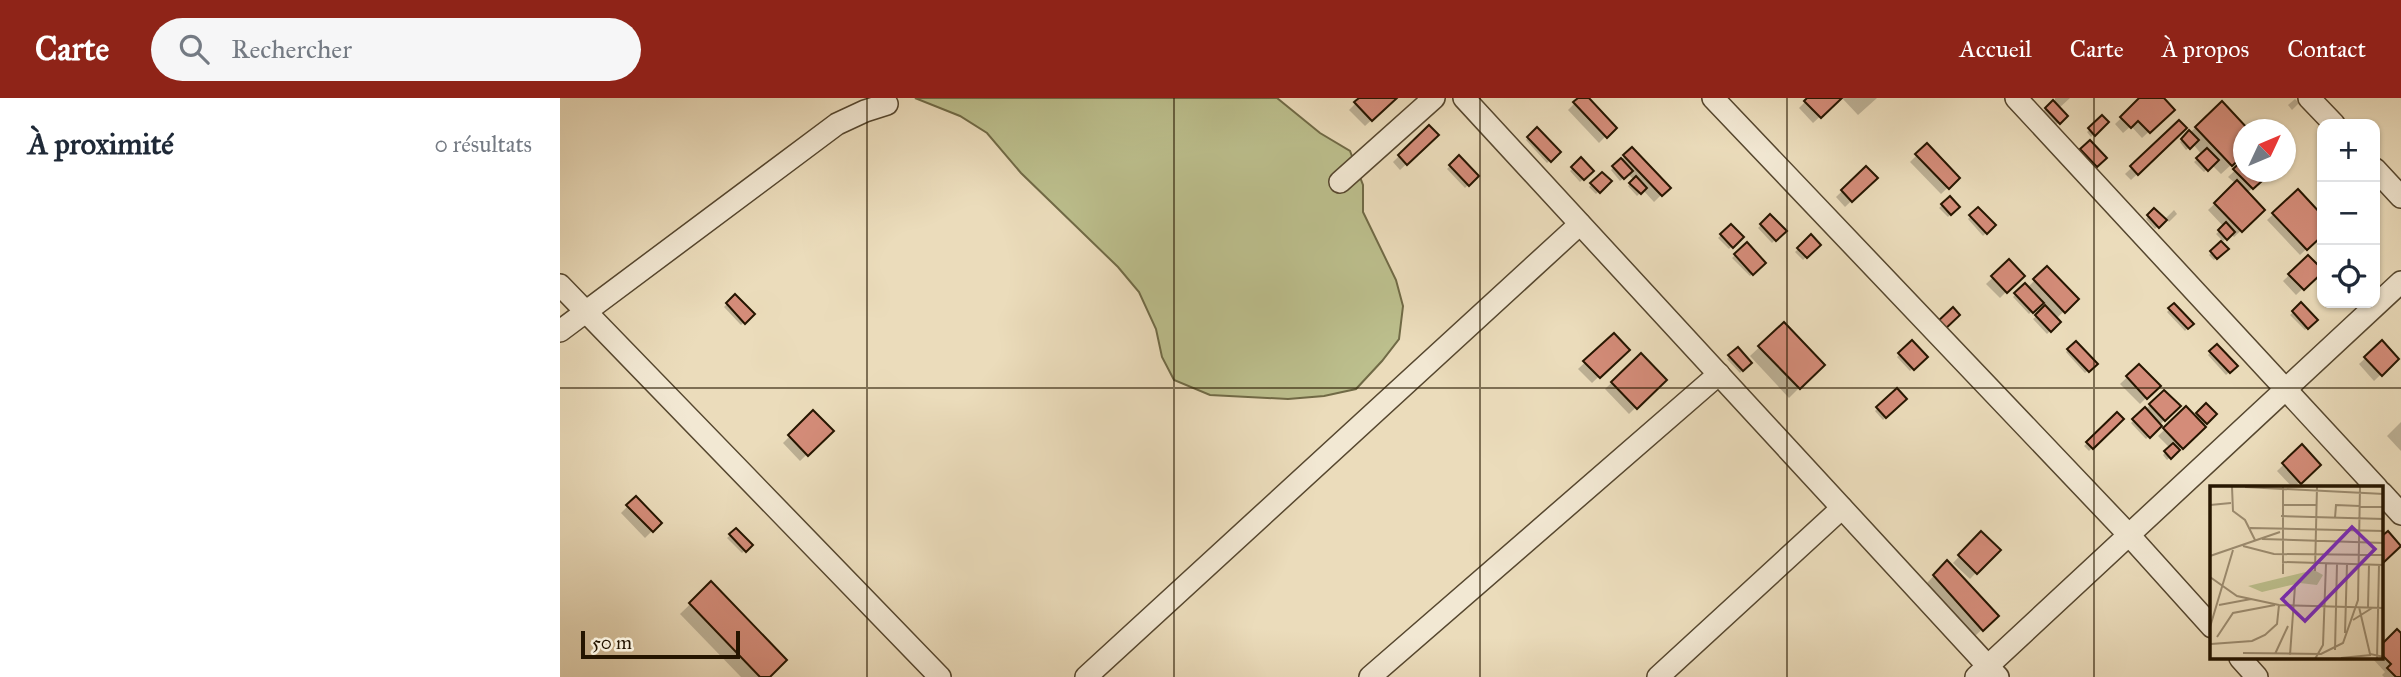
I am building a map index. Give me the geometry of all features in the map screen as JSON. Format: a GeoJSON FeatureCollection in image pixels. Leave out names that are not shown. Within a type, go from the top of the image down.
{"type":"FeatureCollection","features":[{"type":"Feature","properties":{"kind":"street"},"geometry":{"type":"LineString","coordinates":[[1340,182],[1434,98]]}},
{"type":"Feature","properties":{"kind":"street"},"geometry":{"type":"LineString","coordinates":[[1464,98],[1842,508],[1987,673],[2129,535],[2401,282]]}},
{"type":"Feature","properties":{"kind":"street"},"geometry":{"type":"LineString","coordinates":[[1713,98],[2129,535],[2210,625]]}},
{"type":"Feature","properties":{"kind":"street"},"geometry":{"type":"LineString","coordinates":[[2016,98],[2375,486]]}},
{"type":"Feature","properties":{"kind":"street"},"geometry":{"type":"LineString","coordinates":[[2309,98],[2329,119]]}},
{"type":"Feature","properties":{"kind":"street"},"geometry":{"type":"LineString","coordinates":[[560,331],[837,124],[887,104]]}},
{"type":"Feature","properties":{"kind":"street"},"geometry":{"type":"LineString","coordinates":[[2380,174],[2401,197]]}},
{"type":"Feature","properties":{"kind":"street"},"geometry":{"type":"LineString","coordinates":[[1086,677],[1580,224]]}},
{"type":"Feature","properties":{"kind":"street"},"geometry":{"type":"LineString","coordinates":[[560,285],[940,677]]}},
{"type":"Feature","properties":{"kind":"street"},"geometry":{"type":"LineString","coordinates":[[1370,677],[1719,374]]}},
{"type":"Feature","properties":{"kind":"street"},"geometry":{"type":"LineString","coordinates":[[2384,496],[2401,514]]}},
{"type":"Feature","properties":{"kind":"street"},"geometry":{"type":"LineString","coordinates":[[1658,677],[1842,508]]}},
{"type":"Feature","properties":{"kind":"street"},"geometry":{"type":"LineString","coordinates":[[2242,660],[2257,677]]}},
{"type":"Feature","properties":{"kind":"green space"},"geometry":{"type":"Polygon","coordinates":[[[915,98],[1277,98],[1320,133],[1350,151],[1363,185],[1363,212],[1396,280],[1403,306],[1399,339],[1356,389],[1324,396],[1288,399],[1210,395],[1174,380],[1162,357],[1156,329],[1139,292],[1118,267],[1021,173],[987,133],[960,116],[915,98]]]}},
{"type":"Feature","properties":{"kind":"building"},"geometry":{"type":"Polygon","coordinates":[[[1359,98],[1397,98],[1372,121],[1354,102],[1359,98]]]}},
{"type":"Feature","properties":{"kind":"building"},"geometry":{"type":"Polygon","coordinates":[[[1578,98],[1589,98],[1617,128],[1607,138],[1573,102],[1578,98]]]}},
{"type":"Feature","properties":{"kind":"building"},"geometry":{"type":"Polygon","coordinates":[[[1807,98],[1842,98],[1821,118],[1804,101],[1807,98]]]}},
{"type":"Feature","properties":{"kind":"building"},"geometry":{"type":"Polygon","coordinates":[[[2139,98],[2164,98],[2175,110],[2150,133],[2138,121],[2131,128],[2120,117],[2139,98]]]}},
{"type":"Feature","properties":{"kind":"building"},"geometry":{"type":"Polygon","coordinates":[[[2053,100],[2068,116],[2060,124],[2045,108],[2053,100]]]}},
{"type":"Feature","properties":{"kind":"building"},"geometry":{"type":"Polygon","coordinates":[[[2222,101],[2239,119],[2233,119],[2233,165],[2232,166],[2195,127],[2222,101]]]}},
{"type":"Feature","properties":{"kind":"building"},"geometry":{"type":"Polygon","coordinates":[[[2102,115],[2109,122],[2095,136],[2088,128],[2102,115]]]}},
{"type":"Feature","properties":{"kind":"building"},"geometry":{"type":"Polygon","coordinates":[[[2179,120],[2187,128],[2138,175],[2130,166],[2179,120]]]}},
{"type":"Feature","properties":{"kind":"building"},"geometry":{"type":"Polygon","coordinates":[[[1429,125],[1439,135],[1407,165],[1398,155],[1429,125]]]}},
{"type":"Feature","properties":{"kind":"building"},"geometry":{"type":"Polygon","coordinates":[[[1537,127],[1561,152],[1551,162],[1527,137],[1537,127]]]}},
{"type":"Feature","properties":{"kind":"building"},"geometry":{"type":"Polygon","coordinates":[[[2189,130],[2199,140],[2190,149],[2181,139],[2189,130]]]}},
{"type":"Feature","properties":{"kind":"building"},"geometry":{"type":"Polygon","coordinates":[[[2090,140],[2107,158],[2097,167],[2080,149],[2090,140]]]}},
{"type":"Feature","properties":{"kind":"building"},"geometry":{"type":"Polygon","coordinates":[[[1927,143],[1960,178],[1949,189],[1915,154],[1927,143]]]}},
{"type":"Feature","properties":{"kind":"building"},"geometry":{"type":"Polygon","coordinates":[[[1632,147],[1671,188],[1662,196],[1623,155],[1632,147]]]}},
{"type":"Feature","properties":{"kind":"building"},"geometry":{"type":"Polygon","coordinates":[[[2207,148],[2219,160],[2208,171],[2196,158],[2207,148]]]}},
{"type":"Feature","properties":{"kind":"building"},"geometry":{"type":"Polygon","coordinates":[[[1459,155],[1479,176],[1469,186],[1449,165],[1459,155]]]}},
{"type":"Feature","properties":{"kind":"building"},"geometry":{"type":"Polygon","coordinates":[[[1581,157],[1594,171],[1584,180],[1571,167],[1581,157]]]}},
{"type":"Feature","properties":{"kind":"building"},"geometry":{"type":"Polygon","coordinates":[[[1621,158],[1633,171],[1624,179],[1612,166],[1621,158]]]}},
{"type":"Feature","properties":{"kind":"building"},"geometry":{"type":"Polygon","coordinates":[[[1866,166],[1878,178],[1852,202],[1841,190],[1866,166]]]}},
{"type":"Feature","properties":{"kind":"building"},"geometry":{"type":"Polygon","coordinates":[[[1602,172],[1612,181],[1600,193],[1590,183],[1602,172]]]}},
{"type":"Feature","properties":{"kind":"building"},"geometry":{"type":"Polygon","coordinates":[[[1636,176],[1647,188],[1641,194],[1629,183],[1636,176]]]}},
{"type":"Feature","properties":{"kind":"building"},"geometry":{"type":"Polygon","coordinates":[[[2235,182],[2239,182],[2265,210],[2242,232],[2214,203],[2235,182]]]}},
{"type":"Feature","properties":{"kind":"building"},"geometry":{"type":"Polygon","coordinates":[[[2246,182],[2261,182],[2253,189],[2246,182]]]}},
{"type":"Feature","properties":{"kind":"building"},"geometry":{"type":"Polygon","coordinates":[[[2298,189],[2317,210],[2317,241],[2307,250],[2272,213],[2298,189]]]}},
{"type":"Feature","properties":{"kind":"building"},"geometry":{"type":"Polygon","coordinates":[[[1950,196],[1960,207],[1951,215],[1941,204],[1950,196]]]}},
{"type":"Feature","properties":{"kind":"building"},"geometry":{"type":"Polygon","coordinates":[[[1978,207],[1996,225],[1987,234],[1969,215],[1978,207]]]}},
{"type":"Feature","properties":{"kind":"building"},"geometry":{"type":"Polygon","coordinates":[[[2154,208],[2167,220],[2159,228],[2147,215],[2154,208]]]}},
{"type":"Feature","properties":{"kind":"building"},"geometry":{"type":"Polygon","coordinates":[[[1770,214],[1787,231],[1776,241],[1760,224],[1770,214]]]}},
{"type":"Feature","properties":{"kind":"building"},"geometry":{"type":"Polygon","coordinates":[[[2226,222],[2235,232],[2227,240],[2218,230],[2226,222]]]}},
{"type":"Feature","properties":{"kind":"building"},"geometry":{"type":"Polygon","coordinates":[[[1731,224],[1744,237],[1733,248],[1720,234],[1731,224]]]}},
{"type":"Feature","properties":{"kind":"building"},"geometry":{"type":"Polygon","coordinates":[[[1811,234],[1821,245],[1807,258],[1797,248],[1811,234]]]}},
{"type":"Feature","properties":{"kind":"building"},"geometry":{"type":"Polygon","coordinates":[[[2221,241],[2229,249],[2217,259],[2210,251],[2221,241]]]}},
{"type":"Feature","properties":{"kind":"building"},"geometry":{"type":"Polygon","coordinates":[[[1747,242],[1766,263],[1753,275],[1734,254],[1747,242]]]}},
{"type":"Feature","properties":{"kind":"building"},"geometry":{"type":"Polygon","coordinates":[[[2308,255],[2317,264],[2317,278],[2304,290],[2288,274],[2308,255]]]}},
{"type":"Feature","properties":{"kind":"building"},"geometry":{"type":"Polygon","coordinates":[[[2009,259],[2025,276],[2007,293],[1991,276],[2009,259]]]}},
{"type":"Feature","properties":{"kind":"building"},"geometry":{"type":"Polygon","coordinates":[[[2047,266],[2079,299],[2065,313],[2033,279],[2047,266]]]}},
{"type":"Feature","properties":{"kind":"building"},"geometry":{"type":"Polygon","coordinates":[[[2025,283],[2044,303],[2033,313],[2014,293],[2025,283]]]}},
{"type":"Feature","properties":{"kind":"building"},"geometry":{"type":"Polygon","coordinates":[[[735,294],[755,314],[745,324],[726,303],[735,294]]]}},
{"type":"Feature","properties":{"kind":"building"},"geometry":{"type":"Polygon","coordinates":[[[2301,302],[2318,320],[2308,329],[2292,311],[2301,302]]]}},
{"type":"Feature","properties":{"kind":"building"},"geometry":{"type":"Polygon","coordinates":[[[2174,303],[2194,324],[2188,329],[2168,308],[2174,303]]]}},
{"type":"Feature","properties":{"kind":"building"},"geometry":{"type":"Polygon","coordinates":[[[2045,305],[2061,322],[2051,332],[2035,315],[2045,305]]]}},
{"type":"Feature","properties":{"kind":"building"},"geometry":{"type":"Polygon","coordinates":[[[1953,307],[1960,315],[1943,331],[1936,323],[1953,307]]]}},
{"type":"Feature","properties":{"kind":"building"},"geometry":{"type":"Polygon","coordinates":[[[1784,322],[1825,365],[1800,389],[1758,346],[1784,322]]]}},
{"type":"Feature","properties":{"kind":"building"},"geometry":{"type":"Polygon","coordinates":[[[1614,333],[1630,350],[1600,378],[1583,361],[1614,333]]]}},
{"type":"Feature","properties":{"kind":"building"},"geometry":{"type":"Polygon","coordinates":[[[1912,340],[1928,357],[1914,370],[1898,353],[1912,340]]]}},
{"type":"Feature","properties":{"kind":"building"},"geometry":{"type":"Polygon","coordinates":[[[2382,340],[2399,359],[2382,376],[2364,357],[2382,340]]]}},
{"type":"Feature","properties":{"kind":"building"},"geometry":{"type":"Polygon","coordinates":[[[2076,341],[2098,364],[2089,372],[2067,349],[2076,341]]]}},
{"type":"Feature","properties":{"kind":"building"},"geometry":{"type":"Polygon","coordinates":[[[2217,344],[2238,366],[2230,373],[2209,351],[2217,344]]]}},
{"type":"Feature","properties":{"kind":"building"},"geometry":{"type":"Polygon","coordinates":[[[1738,347],[1752,363],[1743,371],[1728,355],[1738,347]]]}},
{"type":"Feature","properties":{"kind":"building"},"geometry":{"type":"Polygon","coordinates":[[[1641,353],[1667,380],[1637,409],[1611,382],[1641,353]]]}},
{"type":"Feature","properties":{"kind":"building"},"geometry":{"type":"Polygon","coordinates":[[[2139,364],[2161,386],[2147,399],[2126,376],[2139,364]]]}},
{"type":"Feature","properties":{"kind":"building"},"geometry":{"type":"Polygon","coordinates":[[[1897,388],[1907,399],[1886,418],[1876,407],[1897,388]]]}},
{"type":"Feature","properties":{"kind":"building"},"geometry":{"type":"Polygon","coordinates":[[[2164,390],[2181,406],[2165,421],[2149,404],[2164,390]]]}},
{"type":"Feature","properties":{"kind":"building"},"geometry":{"type":"Polygon","coordinates":[[[2206,403],[2217,414],[2207,424],[2196,413],[2206,403]]]}},
{"type":"Feature","properties":{"kind":"building"},"geometry":{"type":"Polygon","coordinates":[[[2186,406],[2206,427],[2183,449],[2163,428],[2186,406]]]}},
{"type":"Feature","properties":{"kind":"building"},"geometry":{"type":"Polygon","coordinates":[[[2145,407],[2162,426],[2150,438],[2132,419],[2145,407]]]}},
{"type":"Feature","properties":{"kind":"building"},"geometry":{"type":"Polygon","coordinates":[[[813,410],[834,431],[808,456],[788,435],[813,410]]]}},
{"type":"Feature","properties":{"kind":"building"},"geometry":{"type":"Polygon","coordinates":[[[2117,412],[2124,419],[2093,449],[2086,442],[2117,412]]]}},
{"type":"Feature","properties":{"kind":"building"},"geometry":{"type":"Polygon","coordinates":[[[2173,443],[2180,450],[2171,459],[2164,451],[2173,443]]]}},
{"type":"Feature","properties":{"kind":"building"},"geometry":{"type":"Polygon","coordinates":[[[2302,444],[2321,465],[2301,484],[2282,463],[2302,444]]]}},
{"type":"Feature","properties":{"kind":"building"},"geometry":{"type":"Polygon","coordinates":[[[636,496],[662,523],[653,532],[626,505],[636,496]]]}},
{"type":"Feature","properties":{"kind":"building"},"geometry":{"type":"Polygon","coordinates":[[[736,528],[753,545],[746,552],[729,534],[736,528]]]}},
{"type":"Feature","properties":{"kind":"building"},"geometry":{"type":"Polygon","coordinates":[[[1981,531],[2001,550],[1977,574],[1958,555],[1981,531]]]}},
{"type":"Feature","properties":{"kind":"building"},"geometry":{"type":"Polygon","coordinates":[[[2388,531],[2401,546],[2384,562],[2384,534],[2388,531]]]}},
{"type":"Feature","properties":{"kind":"building"},"geometry":{"type":"Polygon","coordinates":[[[1947,560],[1999,616],[1983,631],[1933,575],[1947,560]]]}},
{"type":"Feature","properties":{"kind":"building"},"geometry":{"type":"Polygon","coordinates":[[[711,581],[787,660],[770,677],[760,677],[689,603],[711,581]]]}},
{"type":"Feature","properties":{"kind":"building"},"geometry":{"type":"Polygon","coordinates":[[[2397,629],[2401,633],[2401,677],[2396,677],[2387,668],[2391,664],[2384,657],[2384,642],[2397,629]]]}}]}
